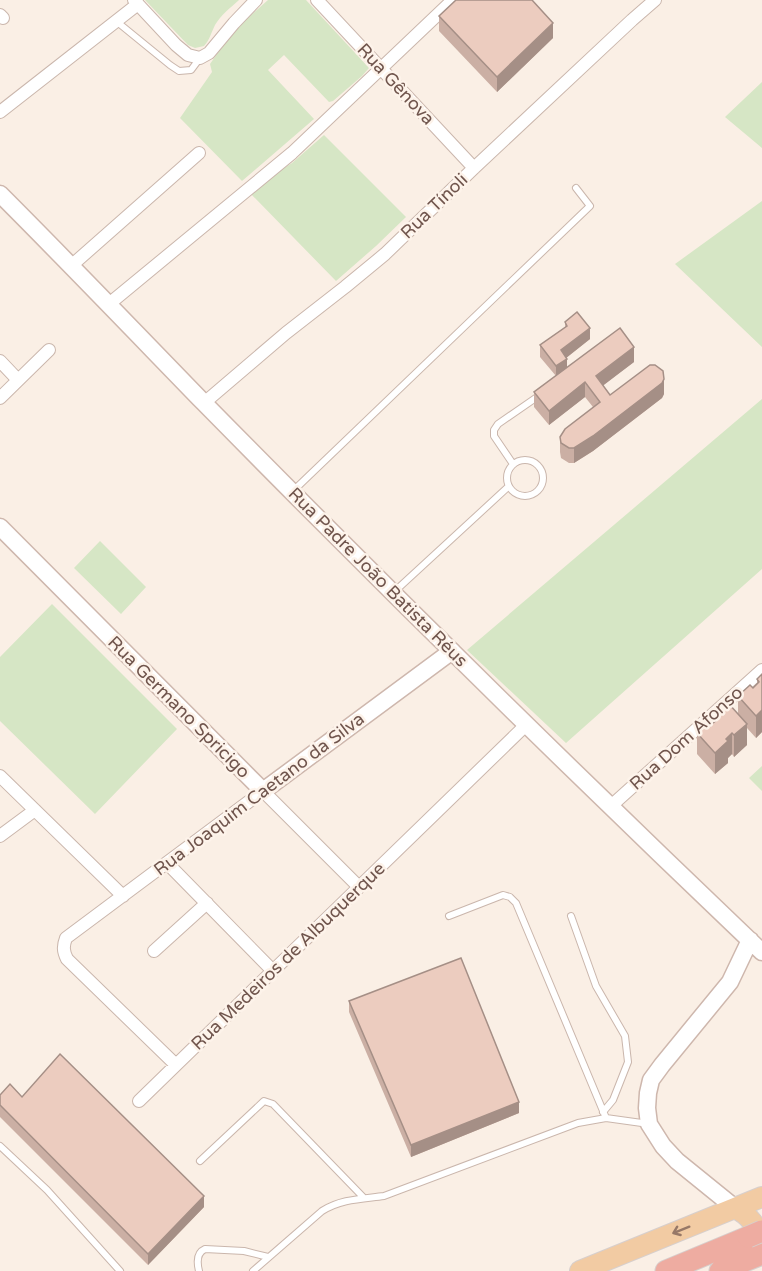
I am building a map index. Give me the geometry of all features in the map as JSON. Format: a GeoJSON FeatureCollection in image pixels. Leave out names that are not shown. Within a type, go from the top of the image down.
{"type":"FeatureCollection","features":[{"type":"Feature","properties":{"kind":"highway"},"geometry":{"type":"LineString","coordinates":[[666,1271],[758,1244]]}},
{"type":"Feature","properties":{"kind":"highway"},"geometry":{"type":"LineString","coordinates":[[720,1271],[758,1244]]}},
{"type":"Feature","properties":{"kind":"main road","name":"Rua Padre João Batista Réus"},"geometry":{"type":"LineString","coordinates":[[0,194],[204,403],[526,725],[756,946]]}},
{"type":"Feature","properties":{"kind":"main road","name":"Rua Germano Spricigo"},"geometry":{"type":"LineString","coordinates":[[0,527],[263,791]]}},
{"type":"Feature","properties":{"kind":"main road","name":"Rua Joaquim Caetano da Silva"},"geometry":{"type":"LineString","coordinates":[[263,791],[452,651]]}},
{"type":"Feature","properties":{"kind":"main road"},"geometry":{"type":"LineString","coordinates":[[756,946],[651,1080],[647,1108],[649,1124],[663,1146],[678,1161],[753,1221],[758,1244]]}},
{"type":"Feature","properties":{"kind":"main road"},"geometry":{"type":"LineString","coordinates":[[580,1271],[762,1197]]}},
{"type":"Feature","properties":{"kind":"street"},"geometry":{"type":"LineString","coordinates":[[0,112],[116,21],[136,2],[176,45],[188,55],[200,58],[209,53],[234,22],[256,0]]}},
{"type":"Feature","properties":{"kind":"street","name":"Rua Gênova"},"geometry":{"type":"LineString","coordinates":[[317,0],[474,168]]}},
{"type":"Feature","properties":{"kind":"street"},"geometry":{"type":"LineString","coordinates":[[109,304],[292,153],[453,0]]}},
{"type":"Feature","properties":{"kind":"street","name":"Rua Tínoli"},"geometry":{"type":"LineString","coordinates":[[204,403],[286,333],[378,260],[655,0]]}},
{"type":"Feature","properties":{"kind":"street"},"geometry":{"type":"LineString","coordinates":[[71,266],[199,153]]}},
{"type":"Feature","properties":{"kind":"street"},"geometry":{"type":"LineString","coordinates":[[0,398],[49,350]]}},
{"type":"Feature","properties":{"kind":"street"},"geometry":{"type":"LineString","coordinates":[[0,361],[18,380]]}},
{"type":"Feature","properties":{"kind":"street","name":"Rua Dom Afonso"},"geometry":{"type":"LineString","coordinates":[[611,806],[762,670]]}},
{"type":"Feature","properties":{"kind":"street","name":"Rua Medeiros de Albuquerque"},"geometry":{"type":"LineString","coordinates":[[66,938],[63,945],[67,959],[176,1065],[526,725]]}},
{"type":"Feature","properties":{"kind":"street"},"geometry":{"type":"LineString","coordinates":[[0,776],[123,896]]}},
{"type":"Feature","properties":{"kind":"street","name":"Rua Joaquim Caetano da Silva"},"geometry":{"type":"LineString","coordinates":[[66,938],[263,791]]}},
{"type":"Feature","properties":{"kind":"street","name":"Rua Germano Spricigo"},"geometry":{"type":"LineString","coordinates":[[263,791],[359,887]]}},
{"type":"Feature","properties":{"kind":"street"},"geometry":{"type":"LineString","coordinates":[[0,836],[35,810]]}},
{"type":"Feature","properties":{"kind":"street"},"geometry":{"type":"LineString","coordinates":[[167,863],[273,971]]}},
{"type":"Feature","properties":{"kind":"street"},"geometry":{"type":"LineString","coordinates":[[154,951],[207,903]]}},
{"type":"Feature","properties":{"kind":"street"},"geometry":{"type":"LineString","coordinates":[[139,1101],[176,1065]]}},
{"type":"Feature","properties":{"kind":"lane"},"geometry":{"type":"LineString","coordinates":[[116,21],[179,71],[191,70],[200,58]]}},
{"type":"Feature","properties":{"kind":"lane"},"geometry":{"type":"LineString","coordinates":[[292,491],[590,206],[576,188]]}},
{"type":"Feature","properties":{"kind":"lane"},"geometry":{"type":"LineString","coordinates":[[513,464],[494,436],[494,430],[498,424],[542,393]]}},
{"type":"Feature","properties":{"kind":"lane"},"geometry":{"type":"LineString","coordinates":[[524,460],[535,462],[542,471],[543,482],[538,492],[528,497],[516,495],[508,487],[506,475],[513,464],[524,460]]}},
{"type":"Feature","properties":{"kind":"lane"},"geometry":{"type":"LineString","coordinates":[[394,593],[508,487]]}},
{"type":"Feature","properties":{"kind":"lane"},"geometry":{"type":"LineString","coordinates":[[449,916],[502,895],[510,897],[516,903],[605,1115]]}},
{"type":"Feature","properties":{"kind":"lane"},"geometry":{"type":"LineString","coordinates":[[572,916],[596,986],[625,1036],[628,1062],[605,1115]]}},
{"type":"Feature","properties":{"kind":"lane"},"geometry":{"type":"LineString","coordinates":[[200,1161],[264,1101],[273,1104],[364,1198]]}},
{"type":"Feature","properties":{"kind":"lane"},"geometry":{"type":"LineString","coordinates":[[253,1271],[322,1211],[334,1204],[384,1196],[605,1115],[649,1124]]}},
{"type":"Feature","properties":{"kind":"lane"},"geometry":{"type":"LineString","coordinates":[[0,1146],[47,1190],[120,1271]]}},
{"type":"Feature","properties":{"kind":"lane"},"geometry":{"type":"LineString","coordinates":[[199,1271],[198,1257],[205,1249],[243,1251],[268,1257]]}},
{"type":"Feature","properties":{"kind":"green space"},"geometry":{"type":"Polygon","coordinates":[[[145,0],[239,0],[217,21],[204,46],[195,48],[188,45],[145,0]]]}},
{"type":"Feature","properties":{"kind":"green space"},"geometry":{"type":"Polygon","coordinates":[[[268,0],[306,0],[369,68],[333,101],[329,102],[284,55],[268,70],[314,119],[242,181],[180,118],[212,72],[210,64],[233,31],[268,0]]]}},
{"type":"Feature","properties":{"kind":"green space"},"geometry":{"type":"Polygon","coordinates":[[[762,82],[762,148],[725,117],[762,82]]]}},
{"type":"Feature","properties":{"kind":"green space"},"geometry":{"type":"Polygon","coordinates":[[[324,135],[406,217],[336,281],[250,193],[292,163],[324,135]]]}},
{"type":"Feature","properties":{"kind":"green space"},"geometry":{"type":"Polygon","coordinates":[[[762,201],[762,347],[675,264],[762,201]]]}},
{"type":"Feature","properties":{"kind":"green space"},"geometry":{"type":"Polygon","coordinates":[[[762,399],[762,569],[566,743],[467,650],[762,399]]]}},
{"type":"Feature","properties":{"kind":"green space"},"geometry":{"type":"Polygon","coordinates":[[[100,541],[146,587],[121,614],[74,568],[100,541]]]}},
{"type":"Feature","properties":{"kind":"green space"},"geometry":{"type":"Polygon","coordinates":[[[52,604],[177,729],[95,814],[0,721],[0,657],[52,604]]]}},
{"type":"Feature","properties":{"kind":"green space"},"geometry":{"type":"Polygon","coordinates":[[[762,766],[762,791],[749,778],[762,766]]]}},
{"type":"Feature","properties":{"kind":"building"},"geometry":{"type":"Polygon","coordinates":[[[456,0],[532,0],[553,23],[497,77],[439,16],[456,0]]]}},
{"type":"Feature","properties":{"kind":"building"},"geometry":{"type":"Polygon","coordinates":[[[577,312],[590,328],[561,350],[567,359],[556,366],[540,345],[567,326],[565,322],[577,312]]]}},
{"type":"Feature","properties":{"kind":"building"},"geometry":{"type":"Polygon","coordinates":[[[620,328],[634,347],[596,376],[610,395],[650,365],[655,365],[663,371],[664,379],[662,383],[593,436],[574,448],[569,448],[561,443],[560,437],[565,429],[600,402],[585,382],[549,411],[534,392],[620,328]]]}},
{"type":"Feature","properties":{"kind":"building"},"geometry":{"type":"Polygon","coordinates":[[[762,674],[762,710],[756,716],[738,696],[750,685],[753,688],[759,682],[757,679],[762,674]]]}},
{"type":"Feature","properties":{"kind":"building"},"geometry":{"type":"Polygon","coordinates":[[[729,704],[747,724],[734,735],[732,733],[726,739],[728,741],[715,753],[697,733],[710,721],[712,724],[719,718],[716,715],[729,704]]]}},
{"type":"Feature","properties":{"kind":"building"},"geometry":{"type":"Polygon","coordinates":[[[461,958],[519,1102],[411,1145],[349,1001],[461,958]]]}},
{"type":"Feature","properties":{"kind":"building"},"geometry":{"type":"Polygon","coordinates":[[[60,1054],[204,1196],[148,1254],[0,1105],[0,1095],[10,1084],[22,1097],[60,1054]]]}}]}
